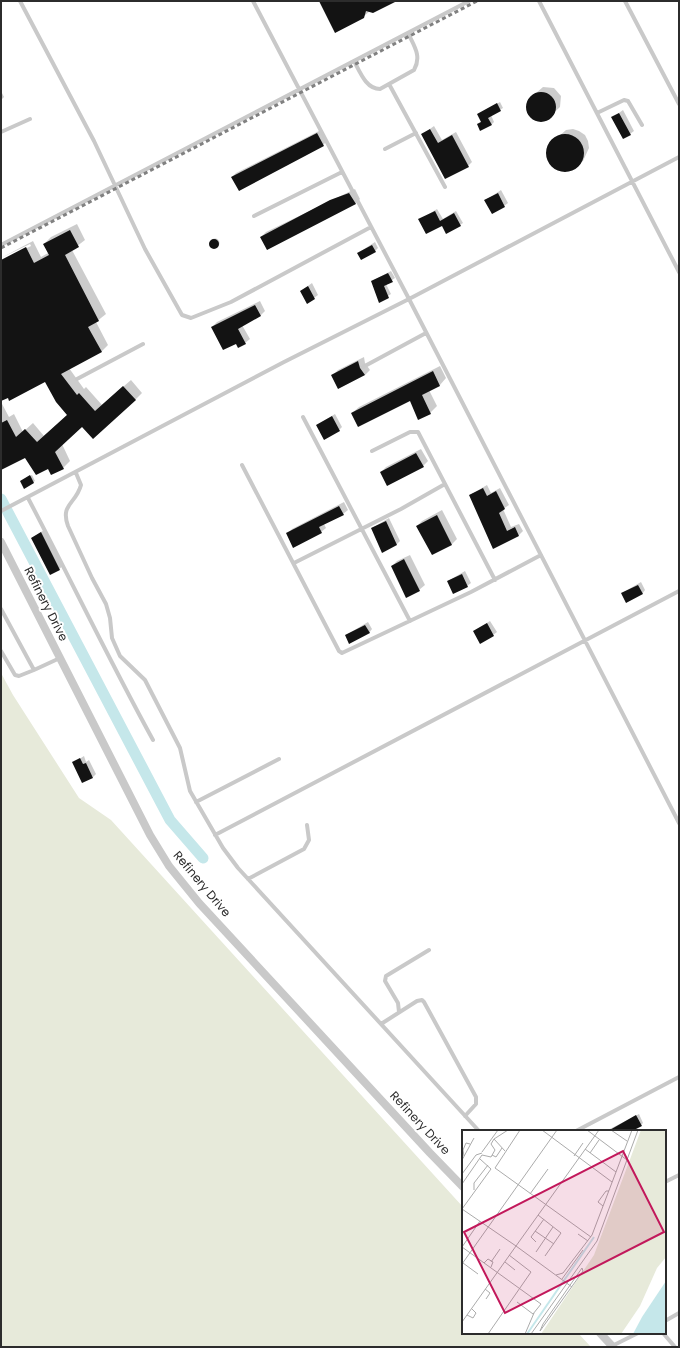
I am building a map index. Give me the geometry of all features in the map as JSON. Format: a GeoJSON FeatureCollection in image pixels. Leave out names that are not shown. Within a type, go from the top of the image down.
{"type":"FeatureCollection","features":[{"type":"Feature","properties":{"kind":"street","name":"Refinery Drive"},"geometry":{"type":"LineString","coordinates":[[1,542],[135,808],[169,866],[199,903],[430,1153],[462,1185]]}},
{"type":"Feature","properties":{"kind":"street"},"geometry":{"type":"LineString","coordinates":[[601,1334],[612,1346]]}},
{"type":"Feature","properties":{"kind":"lane"},"geometry":{"type":"LineString","coordinates":[[20,1],[115,184],[149,256],[182,315],[191,318],[231,302],[371,227]]}},
{"type":"Feature","properties":{"kind":"lane"},"geometry":{"type":"LineString","coordinates":[[253,1],[409,299],[679,823]]}},
{"type":"Feature","properties":{"kind":"lane"},"geometry":{"type":"LineString","coordinates":[[1,245],[115,184],[469,1]]}},
{"type":"Feature","properties":{"kind":"lane"},"geometry":{"type":"LineString","coordinates":[[539,1],[679,272]]}},
{"type":"Feature","properties":{"kind":"lane"},"geometry":{"type":"LineString","coordinates":[[625,1],[679,104]]}},
{"type":"Feature","properties":{"kind":"lane"},"geometry":{"type":"LineString","coordinates":[[354,61],[371,87],[380,89],[414,70],[417,65],[418,56],[408,33]]}},
{"type":"Feature","properties":{"kind":"lane"},"geometry":{"type":"LineString","coordinates":[[389,84],[445,187]]}},
{"type":"Feature","properties":{"kind":"lane"},"geometry":{"type":"LineString","coordinates":[[597,113],[624,100],[628,101],[642,125]]}},
{"type":"Feature","properties":{"kind":"lane"},"geometry":{"type":"LineString","coordinates":[[1,132],[30,118]]}},
{"type":"Feature","properties":{"kind":"lane"},"geometry":{"type":"LineString","coordinates":[[385,150],[416,133]]}},
{"type":"Feature","properties":{"kind":"lane"},"geometry":{"type":"LineString","coordinates":[[1,511],[76,473],[278,365],[409,299],[679,157]]}},
{"type":"Feature","properties":{"kind":"lane"},"geometry":{"type":"LineString","coordinates":[[254,216],[342,172]]}},
{"type":"Feature","properties":{"kind":"lane"},"geometry":{"type":"LineString","coordinates":[[363,367],[426,333]]}},
{"type":"Feature","properties":{"kind":"lane"},"geometry":{"type":"LineString","coordinates":[[77,379],[143,344]]}},
{"type":"Feature","properties":{"kind":"lane"},"geometry":{"type":"LineString","coordinates":[[303,418],[410,620]]}},
{"type":"Feature","properties":{"kind":"lane"},"geometry":{"type":"LineString","coordinates":[[372,451],[410,432],[416,431],[495,580]]}},
{"type":"Feature","properties":{"kind":"lane"},"geometry":{"type":"LineString","coordinates":[[242,465],[340,652],[345,654],[410,620],[495,580],[541,555]]}},
{"type":"Feature","properties":{"kind":"lane"},"geometry":{"type":"LineString","coordinates":[[76,473],[81,485],[78,494],[65,510],[65,518],[68,526],[106,604],[110,618],[112,638],[120,656],[145,680],[180,748],[186,778],[196,802],[215,835],[223,848],[248,879],[479,1130]]}},
{"type":"Feature","properties":{"kind":"lane"},"geometry":{"type":"LineString","coordinates":[[294,563],[445,484]]}},
{"type":"Feature","properties":{"kind":"lane"},"geometry":{"type":"LineString","coordinates":[[28,498],[72,582],[111,665],[153,740]]}},
{"type":"Feature","properties":{"kind":"lane"},"geometry":{"type":"LineString","coordinates":[[215,835],[585,639],[679,591]]}},
{"type":"Feature","properties":{"kind":"lane"},"geometry":{"type":"LineString","coordinates":[[1,609],[34,670]]}},
{"type":"Feature","properties":{"kind":"lane"},"geometry":{"type":"LineString","coordinates":[[1,651],[15,675],[19,676],[60,658]]}},
{"type":"Feature","properties":{"kind":"lane"},"geometry":{"type":"LineString","coordinates":[[196,802],[280,759]]}},
{"type":"Feature","properties":{"kind":"lane"},"geometry":{"type":"LineString","coordinates":[[248,879],[304,849],[309,840],[307,825]]}},
{"type":"Feature","properties":{"kind":"lane"},"geometry":{"type":"LineString","coordinates":[[399,1012],[398,1003],[385,981],[386,976],[429,950]]}},
{"type":"Feature","properties":{"kind":"lane"},"geometry":{"type":"LineString","coordinates":[[381,1024],[419,1000],[424,1002],[476,1097],[476,1104],[465,1116]]}},
{"type":"Feature","properties":{"kind":"lane"},"geometry":{"type":"LineString","coordinates":[[578,1130],[679,1077]]}},
{"type":"Feature","properties":{"kind":"lane"},"geometry":{"type":"LineString","coordinates":[[666,1182],[679,1175]]}},
{"type":"Feature","properties":{"kind":"lane"},"geometry":{"type":"LineString","coordinates":[[666,1320],[679,1313]]}},
{"type":"Feature","properties":{"kind":"lane"},"geometry":{"type":"LineString","coordinates":[[612,1346],[636,1334]]}},
{"type":"Feature","properties":{"kind":"lane"},"geometry":{"type":"LineString","coordinates":[[664,1334],[675,1347]]}},
{"type":"Feature","properties":{"kind":"green space"},"geometry":{"type":"Polygon","coordinates":[[[1,673],[13,695],[79,798],[111,820],[462,1206],[462,1334],[579,1334],[591,1347],[1,1347],[1,673]]]}},
{"type":"Feature","properties":{"kind":"building"},"geometry":{"type":"Polygon","coordinates":[[[319,1],[397,1],[373,13],[366,11],[364,18],[335,33],[319,1]]]}},
{"type":"Feature","properties":{"kind":"building"},"geometry":{"type":"Polygon","coordinates":[[[541,92],[552,96],[556,107],[552,118],[541,122],[530,118],[526,107],[530,96],[541,92]]]}},
{"type":"Feature","properties":{"kind":"building"},"geometry":{"type":"Polygon","coordinates":[[[497,103],[501,111],[488,118],[492,125],[480,131],[477,124],[481,122],[477,114],[497,103]]]}},
{"type":"Feature","properties":{"kind":"building"},"geometry":{"type":"Polygon","coordinates":[[[619,113],[631,135],[623,139],[611,117],[619,113]]]}},
{"type":"Feature","properties":{"kind":"building"},"geometry":{"type":"Polygon","coordinates":[[[430,129],[438,143],[452,135],[469,167],[445,179],[421,134],[430,129]]]}},
{"type":"Feature","properties":{"kind":"building"},"geometry":{"type":"Polygon","coordinates":[[[317,133],[324,146],[239,191],[231,177],[317,133]]]}},
{"type":"Feature","properties":{"kind":"building"},"geometry":{"type":"Polygon","coordinates":[[[565,134],[575,137],[581,143],[584,153],[581,163],[575,169],[565,172],[555,169],[549,163],[546,153],[549,143],[555,137],[565,134]]]}},
{"type":"Feature","properties":{"kind":"building"},"geometry":{"type":"Polygon","coordinates":[[[349,193],[356,204],[267,250],[260,237],[330,200],[349,193]]]}},
{"type":"Feature","properties":{"kind":"building"},"geometry":{"type":"Polygon","coordinates":[[[498,193],[505,207],[492,214],[484,200],[498,193]]]}},
{"type":"Feature","properties":{"kind":"building"},"geometry":{"type":"Polygon","coordinates":[[[435,211],[440,221],[454,213],[461,226],[446,234],[442,226],[426,234],[418,219],[435,211]]]}},
{"type":"Feature","properties":{"kind":"building"},"geometry":{"type":"Polygon","coordinates":[[[70,230],[79,247],[65,255],[99,321],[88,327],[102,352],[61,374],[77,395],[79,393],[95,411],[123,386],[136,400],[93,439],[82,427],[55,452],[64,469],[51,475],[48,469],[36,475],[25,458],[1,470],[1,423],[7,420],[16,437],[25,429],[37,442],[67,415],[56,402],[45,382],[9,401],[8,398],[1,401],[1,260],[26,247],[34,263],[49,255],[43,244],[70,230]]]}},
{"type":"Feature","properties":{"kind":"building"},"geometry":{"type":"Polygon","coordinates":[[[212,239],[216,239],[218,240],[218,248],[212,249],[209,246],[209,242],[212,239]]]}},
{"type":"Feature","properties":{"kind":"building"},"geometry":{"type":"Polygon","coordinates":[[[372,245],[376,252],[361,260],[357,253],[372,245]]]}},
{"type":"Feature","properties":{"kind":"building"},"geometry":{"type":"Polygon","coordinates":[[[388,273],[393,282],[384,286],[389,298],[379,303],[371,281],[388,273]]]}},
{"type":"Feature","properties":{"kind":"building"},"geometry":{"type":"Polygon","coordinates":[[[308,286],[315,299],[307,304],[300,291],[308,286]]]}},
{"type":"Feature","properties":{"kind":"building"},"geometry":{"type":"Polygon","coordinates":[[[255,305],[261,316],[238,329],[246,344],[238,348],[236,344],[223,350],[211,327],[255,305]]]}},
{"type":"Feature","properties":{"kind":"building"},"geometry":{"type":"Polygon","coordinates":[[[358,361],[360,368],[365,375],[338,389],[331,375],[358,361]]]}},
{"type":"Feature","properties":{"kind":"building"},"geometry":{"type":"Polygon","coordinates":[[[433,371],[440,386],[422,395],[431,414],[418,420],[410,401],[358,427],[351,413],[433,371]]]}},
{"type":"Feature","properties":{"kind":"building"},"geometry":{"type":"Polygon","coordinates":[[[332,416],[340,431],[324,440],[316,425],[332,416]]]}},
{"type":"Feature","properties":{"kind":"building"},"geometry":{"type":"Polygon","coordinates":[[[416,453],[424,467],[387,486],[380,472],[416,453]]]}},
{"type":"Feature","properties":{"kind":"building"},"geometry":{"type":"Polygon","coordinates":[[[30,475],[34,483],[24,489],[20,481],[30,475]]]}},
{"type":"Feature","properties":{"kind":"building"},"geometry":{"type":"Polygon","coordinates":[[[483,488],[487,496],[496,491],[505,509],[499,513],[507,531],[515,527],[519,536],[493,549],[469,495],[483,488]]]}},
{"type":"Feature","properties":{"kind":"building"},"geometry":{"type":"Polygon","coordinates":[[[339,506],[344,515],[319,527],[322,533],[293,548],[286,533],[339,506]]]}},
{"type":"Feature","properties":{"kind":"building"},"geometry":{"type":"Polygon","coordinates":[[[437,515],[452,545],[432,555],[416,526],[437,515]]]}},
{"type":"Feature","properties":{"kind":"building"},"geometry":{"type":"Polygon","coordinates":[[[386,521],[397,545],[382,553],[371,528],[386,521]]]}},
{"type":"Feature","properties":{"kind":"building"},"geometry":{"type":"Polygon","coordinates":[[[41,532],[60,570],[50,575],[31,538],[41,532]]]}},
{"type":"Feature","properties":{"kind":"building"},"geometry":{"type":"Polygon","coordinates":[[[404,559],[420,591],[406,598],[391,566],[404,559]]]}},
{"type":"Feature","properties":{"kind":"building"},"geometry":{"type":"Polygon","coordinates":[[[462,574],[468,587],[453,594],[447,581],[462,574]]]}},
{"type":"Feature","properties":{"kind":"building"},"geometry":{"type":"Polygon","coordinates":[[[638,585],[643,594],[626,603],[621,593],[638,585]]]}},
{"type":"Feature","properties":{"kind":"building"},"geometry":{"type":"Polygon","coordinates":[[[487,623],[494,636],[480,644],[473,631],[487,623]]]}},
{"type":"Feature","properties":{"kind":"building"},"geometry":{"type":"Polygon","coordinates":[[[365,625],[370,633],[349,644],[345,635],[365,625]]]}},
{"type":"Feature","properties":{"kind":"building"},"geometry":{"type":"Polygon","coordinates":[[[80,758],[83,764],[86,763],[93,778],[82,783],[72,762],[80,758]]]}},
{"type":"Feature","properties":{"kind":"building"},"geometry":{"type":"Polygon","coordinates":[[[636,1115],[642,1126],[634,1130],[610,1130],[636,1115]]]}},
{"type":"Feature","properties":{"kind":"waterway"},"geometry":{"type":"LineString","coordinates":[[1,499],[170,820],[203,858]]}},
{"type":"Feature","properties":{"kind":"railway"},"geometry":{"type":"LineString","coordinates":[[1,248],[477,1]]}}]}
